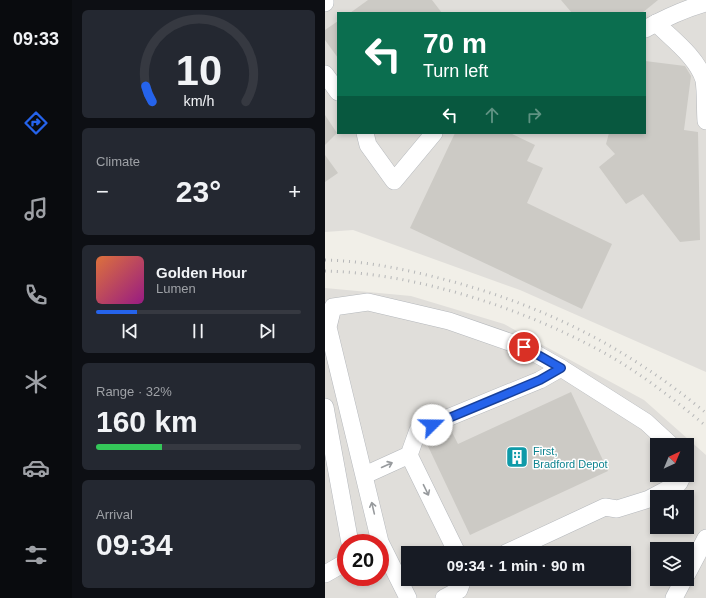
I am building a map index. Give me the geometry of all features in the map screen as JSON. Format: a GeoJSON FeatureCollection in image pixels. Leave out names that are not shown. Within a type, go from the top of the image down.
{"type":"FeatureCollection","features":[{"type":"Feature","properties":{"kind":"street"},"geometry":{"type":"LineString","coordinates":[[706,3],[689,7],[650,26],[699,69],[704,81],[706,121]]}},
{"type":"Feature","properties":{"kind":"street"},"geometry":{"type":"LineString","coordinates":[[325,74],[337,91]]}},
{"type":"Feature","properties":{"kind":"street"},"geometry":{"type":"LineString","coordinates":[[365,134],[368,145],[394,181],[433,134]]}},
{"type":"Feature","properties":{"kind":"street"},"geometry":{"type":"LineString","coordinates":[[378,534],[365,475],[328,327],[333,307],[368,302],[449,321],[524,347],[561,368],[646,422],[663,438]]}},
{"type":"Feature","properties":{"kind":"street"},"geometry":{"type":"LineString","coordinates":[[365,475],[409,455],[418,430],[540,380],[561,368]]}},
{"type":"Feature","properties":{"kind":"street"},"geometry":{"type":"LineString","coordinates":[[325,407],[348,534]]}},
{"type":"Feature","properties":{"kind":"street"},"geometry":{"type":"LineString","coordinates":[[409,455],[454,546]]}},
{"type":"Feature","properties":{"kind":"street"},"geometry":{"type":"LineString","coordinates":[[521,546],[605,507],[617,509],[649,499],[680,482]]}},
{"type":"Feature","properties":{"kind":"street"},"geometry":{"type":"LineString","coordinates":[[694,561],[706,538]]}},
{"type":"Feature","properties":{"kind":"street"},"geometry":{"type":"LineString","coordinates":[[389,561],[408,598]]}},
{"type":"Feature","properties":{"kind":"street"},"geometry":{"type":"LineString","coordinates":[[325,574],[337,567]]}},
{"type":"Feature","properties":{"kind":"street"},"geometry":{"type":"LineString","coordinates":[[444,598],[459,590],[460,586]]}},
{"type":"Feature","properties":{"kind":"street"},"geometry":{"type":"LineString","coordinates":[[674,598],[680,586]]}},
{"type":"Feature","properties":{"kind":"shaded area"},"geometry":{"type":"Polygon","coordinates":[[[325,0],[706,0],[706,372],[520,290],[353,230],[325,232],[325,0]]]}},
{"type":"Feature","properties":{"kind":"shaded area"},"geometry":{"type":"Polygon","coordinates":[[[325,288],[411,296],[504,324],[644,400],[687,438],[650,438],[650,482],[694,482],[694,444],[706,455],[706,598],[325,598],[325,288]]]}},
{"type":"Feature","properties":{"kind":"building"},"geometry":{"type":"Polygon","coordinates":[[[368,0],[432,0],[441,12],[351,12],[368,0]]]}},
{"type":"Feature","properties":{"kind":"building"},"geometry":{"type":"Polygon","coordinates":[[[561,0],[658,0],[643,12],[571,12],[561,0]]]}},
{"type":"Feature","properties":{"kind":"building"},"geometry":{"type":"Polygon","coordinates":[[[337,22],[337,57],[325,40],[325,30],[337,22]]]}},
{"type":"Feature","properties":{"kind":"building"},"geometry":{"type":"Polygon","coordinates":[[[646,61],[685,66],[691,76],[684,130],[698,132],[700,240],[680,242],[643,194],[626,204],[599,167],[615,154],[606,144],[609,134],[646,134],[646,61]]]}},
{"type":"Feature","properties":{"kind":"building"},"geometry":{"type":"Polygon","coordinates":[[[325,115],[337,133],[325,145],[325,115]]]}},
{"type":"Feature","properties":{"kind":"building"},"geometry":{"type":"Polygon","coordinates":[[[455,134],[512,134],[535,145],[527,161],[543,168],[527,203],[612,244],[582,309],[410,228],[455,134]]]}},
{"type":"Feature","properties":{"kind":"building"},"geometry":{"type":"Polygon","coordinates":[[[325,155],[338,173],[325,182],[325,155]]]}},
{"type":"Feature","properties":{"kind":"building","name":"First, Bradford Depot"},"geometry":{"type":"Polygon","coordinates":[[[571,392],[608,471],[470,535],[426,442],[451,430],[458,444],[571,392]]]}},
{"type":"Feature","properties":{"kind":"railway"},"geometry":{"type":"LineString","coordinates":[[325,260],[381,266],[435,277],[510,300],[545,314],[579,329],[612,347],[644,367],[706,413]]}},
{"type":"Feature","properties":{"kind":"railway"},"geometry":{"type":"LineString","coordinates":[[325,271],[359,273],[430,285],[500,306],[534,319],[612,357],[640,375],[706,426]]}},
{"type":"Feature","properties":{"kind":"place","name":"First, Bradford Depot"},"geometry":{"type":"Point","coordinates":[517,457]}},
{"type":"Feature","properties":{"kind":"route"},"geometry":{"type":"LineString","coordinates":[[432,425],[540,380],[561,368],[524,347]]}}]}
